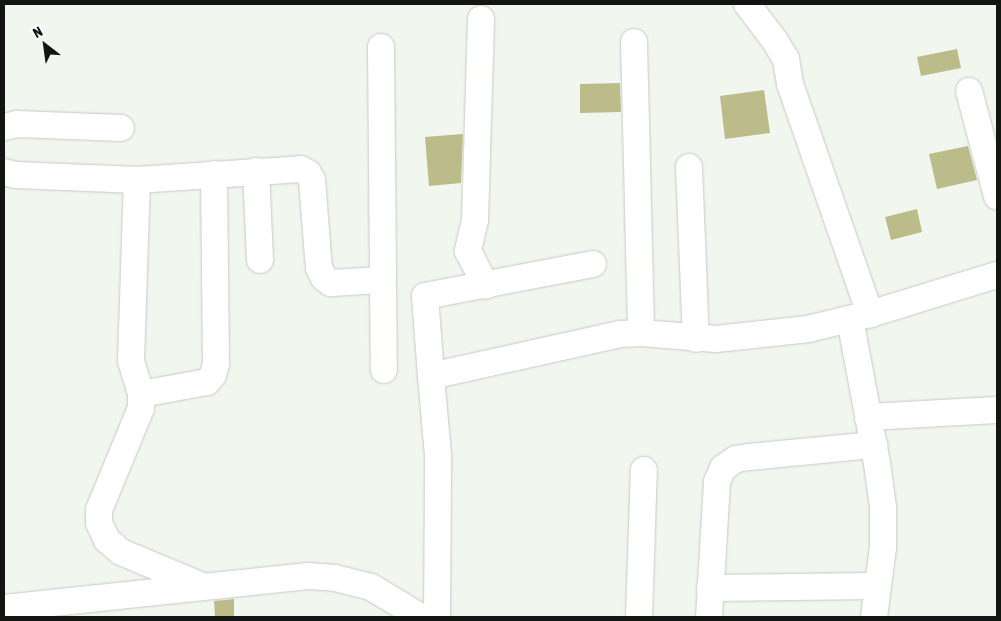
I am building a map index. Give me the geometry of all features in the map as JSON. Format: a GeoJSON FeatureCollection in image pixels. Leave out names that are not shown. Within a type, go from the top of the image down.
{"type":"FeatureCollection","features":[{"type":"Feature","properties":{"kind":"street"},"geometry":{"type":"LineString","coordinates":[[747,4],[775,40],[786,58],[790,84],[860,317],[868,416],[883,507],[882,547],[874,617]]}},
{"type":"Feature","properties":{"kind":"street"},"geometry":{"type":"LineString","coordinates":[[481,19],[475,220],[468,251],[486,286]]}},
{"type":"Feature","properties":{"kind":"street"},"geometry":{"type":"LineString","coordinates":[[634,42],[641,333]]}},
{"type":"Feature","properties":{"kind":"street"},"geometry":{"type":"LineString","coordinates":[[381,46],[384,370]]}},
{"type":"Feature","properties":{"kind":"street"},"geometry":{"type":"LineString","coordinates":[[969,91],[997,196]]}},
{"type":"Feature","properties":{"kind":"street"},"geometry":{"type":"LineString","coordinates":[[4,127],[17,124],[121,128]]}},
{"type":"Feature","properties":{"kind":"street"},"geometry":{"type":"LineString","coordinates":[[689,167],[696,339]]}},
{"type":"Feature","properties":{"kind":"street"},"geometry":{"type":"LineString","coordinates":[[4,172],[16,175],[137,180],[301,169],[308,173],[312,180],[319,268],[324,278],[331,283],[425,296],[486,286],[593,264]]}},
{"type":"Feature","properties":{"kind":"street"},"geometry":{"type":"LineString","coordinates":[[256,171],[260,260]]}},
{"type":"Feature","properties":{"kind":"street"},"geometry":{"type":"LineString","coordinates":[[141,394],[208,382],[213,375],[216,364],[214,174]]}},
{"type":"Feature","properties":{"kind":"street"},"geometry":{"type":"LineString","coordinates":[[137,180],[131,361],[133,375],[141,394],[141,408],[99,510],[100,524],[107,540],[121,552],[202,586]]}},
{"type":"Feature","properties":{"kind":"street"},"geometry":{"type":"LineString","coordinates":[[431,376],[602,337],[641,333],[696,339],[716,339],[808,329],[860,317],[997,275]]}},
{"type":"Feature","properties":{"kind":"street"},"geometry":{"type":"LineString","coordinates":[[425,296],[438,455],[437,617]]}},
{"type":"Feature","properties":{"kind":"street"},"geometry":{"type":"LineString","coordinates":[[868,416],[997,410]]}},
{"type":"Feature","properties":{"kind":"street"},"geometry":{"type":"LineString","coordinates":[[709,617],[717,482],[722,468],[736,459],[749,457],[874,445]]}},
{"type":"Feature","properties":{"kind":"street"},"geometry":{"type":"LineString","coordinates":[[639,617],[644,470]]}},
{"type":"Feature","properties":{"kind":"street"},"geometry":{"type":"LineString","coordinates":[[4,608],[299,576],[335,578],[371,587],[420,617]]}},
{"type":"Feature","properties":{"kind":"street"},"geometry":{"type":"LineString","coordinates":[[710,588],[878,586]]}},
{"type":"Feature","properties":{"kind":"building"},"geometry":{"type":"Polygon","coordinates":[[[957,49],[961,68],[921,76],[917,57],[957,49]]]}},
{"type":"Feature","properties":{"kind":"building"},"geometry":{"type":"Polygon","coordinates":[[[620,83],[621,112],[580,113],[580,84],[620,83]]]}},
{"type":"Feature","properties":{"kind":"building"},"geometry":{"type":"Polygon","coordinates":[[[764,90],[770,133],[725,139],[720,96],[764,90]]]}},
{"type":"Feature","properties":{"kind":"building"},"geometry":{"type":"Polygon","coordinates":[[[463,134],[461,183],[429,186],[425,137],[463,134]]]}},
{"type":"Feature","properties":{"kind":"building"},"geometry":{"type":"Polygon","coordinates":[[[968,146],[977,180],[937,189],[929,154],[968,146]]]}},
{"type":"Feature","properties":{"kind":"building"},"geometry":{"type":"Polygon","coordinates":[[[917,209],[922,232],[891,240],[885,217],[917,209]]]}},
{"type":"Feature","properties":{"kind":"building"},"geometry":{"type":"Polygon","coordinates":[[[234,599],[234,617],[215,617],[214,601],[234,599]]]}}]}
